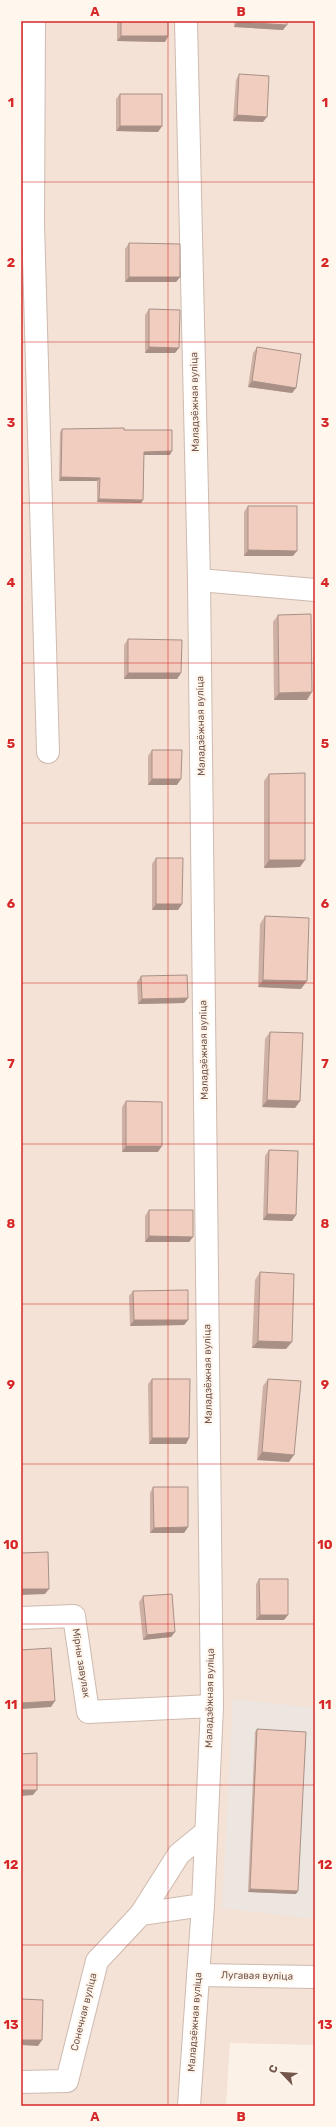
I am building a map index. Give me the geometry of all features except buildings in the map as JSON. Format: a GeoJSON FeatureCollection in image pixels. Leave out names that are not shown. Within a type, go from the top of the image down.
{"type":"FeatureCollection","features":[{"type":"Feature","properties":{"kind":"street"},"geometry":{"type":"LineString","coordinates":[[34,21],[32,223],[48,752]]}},
{"type":"Feature","properties":{"kind":"street","name":"Маладзёжная вуліца"},"geometry":{"type":"LineString","coordinates":[[186,21],[199,580],[212,1706],[203,1905],[189,2106]]}},
{"type":"Feature","properties":{"kind":"street"},"geometry":{"type":"LineString","coordinates":[[199,580],[315,590]]}},
{"type":"Feature","properties":{"kind":"street","name":"Мірны завулак"},"geometry":{"type":"LineString","coordinates":[[21,1618],[74,1616],[88,1712],[212,1706]]}},
{"type":"Feature","properties":{"kind":"street","name":"Сонечная вуліца"},"geometry":{"type":"LineString","coordinates":[[21,2082],[67,2081],[97,1961],[141,1914],[179,1854],[206,1832]]}},
{"type":"Feature","properties":{"kind":"street"},"geometry":{"type":"LineString","coordinates":[[141,1914],[203,1905]]}},
{"type":"Feature","properties":{"kind":"street","name":"Лугавая вуліца"},"geometry":{"type":"LineString","coordinates":[[198,1975],[315,1977]]}},
{"type":"Feature","properties":{"kind":"shaded area"},"geometry":{"type":"Polygon","coordinates":[[[21,21],[315,21],[315,2045],[230,2043],[226,2106],[21,2106],[21,21]]]}},
{"type":"Feature","properties":{"kind":"shaded area"},"geometry":{"type":"Polygon","coordinates":[[[233,1699],[315,1708],[315,1919],[222,1908],[233,1699]]]}}]}
